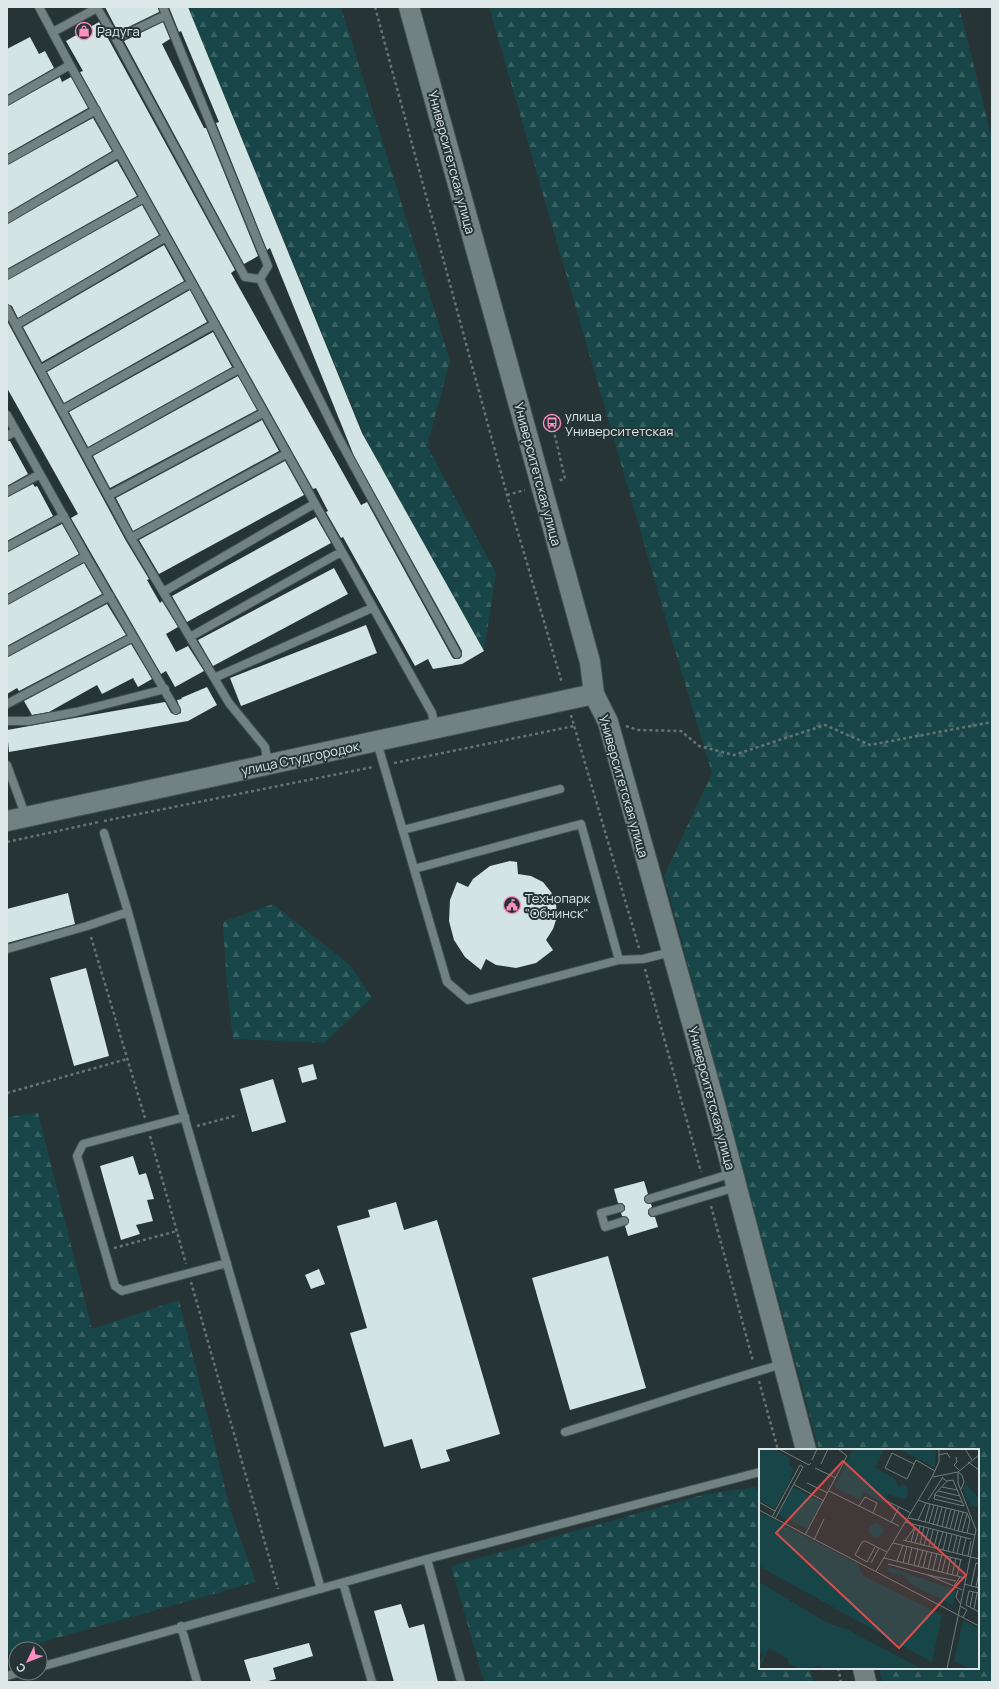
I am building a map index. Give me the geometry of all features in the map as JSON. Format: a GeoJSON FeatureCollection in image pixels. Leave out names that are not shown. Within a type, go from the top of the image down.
{"type":"FeatureCollection","features":[{"type":"Feature","properties":{"kind":"street","name":"Университетская улица"},"geometry":{"type":"LineString","coordinates":[[409,7],[590,662],[594,694],[608,722],[735,1180],[806,1449]]}},
{"type":"Feature","properties":{"kind":"street","name":"улица Студгородок"},"geometry":{"type":"LineString","coordinates":[[16,819],[594,694]]}},
{"type":"Feature","properties":{"kind":"street"},"geometry":{"type":"LineString","coordinates":[[863,1669],[866,1682]]}},
{"type":"Feature","properties":{"kind":"lane"},"geometry":{"type":"LineString","coordinates":[[39,7],[263,413],[432,713],[435,729]]}},
{"type":"Feature","properties":{"kind":"lane"},"geometry":{"type":"LineString","coordinates":[[53,32],[97,7],[116,39],[245,277],[260,279]]}},
{"type":"Feature","properties":{"kind":"lane"},"geometry":{"type":"LineString","coordinates":[[116,39],[165,11],[268,266],[260,279]]}},
{"type":"Feature","properties":{"kind":"lane"},"geometry":{"type":"LineString","coordinates":[[7,101],[70,65]]}},
{"type":"Feature","properties":{"kind":"lane"},"geometry":{"type":"LineString","coordinates":[[7,160],[96,110]]}},
{"type":"Feature","properties":{"kind":"lane"},"geometry":{"type":"LineString","coordinates":[[7,218],[119,153]]}},
{"type":"Feature","properties":{"kind":"lane"},"geometry":{"type":"LineString","coordinates":[[7,275],[144,198]]}},
{"type":"Feature","properties":{"kind":"lane"},"geometry":{"type":"LineString","coordinates":[[16,325],[166,237]]}},
{"type":"Feature","properties":{"kind":"lane"},"geometry":{"type":"LineString","coordinates":[[260,279],[338,437],[457,654]]}},
{"type":"Feature","properties":{"kind":"lane"},"geometry":{"type":"LineString","coordinates":[[40,370],[191,283]]}},
{"type":"Feature","properties":{"kind":"lane"},"geometry":{"type":"LineString","coordinates":[[7,309],[131,538],[229,703],[265,747],[268,765]]}},
{"type":"Feature","properties":{"kind":"lane"},"geometry":{"type":"LineString","coordinates":[[62,410],[215,324]]}},
{"type":"Feature","properties":{"kind":"lane"},"geometry":{"type":"LineString","coordinates":[[86,454],[239,369]]}},
{"type":"Feature","properties":{"kind":"lane"},"geometry":{"type":"LineString","coordinates":[[108,496],[263,413]]}},
{"type":"Feature","properties":{"kind":"lane"},"geometry":{"type":"LineString","coordinates":[[7,415],[86,556],[176,710]]}},
{"type":"Feature","properties":{"kind":"lane"},"geometry":{"type":"LineString","coordinates":[[7,436],[16,431]]}},
{"type":"Feature","properties":{"kind":"lane"},"geometry":{"type":"LineString","coordinates":[[131,538],[286,454]]}},
{"type":"Feature","properties":{"kind":"lane"},"geometry":{"type":"LineString","coordinates":[[7,492],[40,474]]}},
{"type":"Feature","properties":{"kind":"lane"},"geometry":{"type":"LineString","coordinates":[[163,592],[314,504]]}},
{"type":"Feature","properties":{"kind":"lane"},"geometry":{"type":"LineString","coordinates":[[7,547],[64,516]]}},
{"type":"Feature","properties":{"kind":"lane"},"geometry":{"type":"LineString","coordinates":[[190,637],[341,552]]}},
{"type":"Feature","properties":{"kind":"lane"},"geometry":{"type":"LineString","coordinates":[[7,600],[86,556]]}},
{"type":"Feature","properties":{"kind":"lane"},"geometry":{"type":"LineString","coordinates":[[7,652],[110,596]]}},
{"type":"Feature","properties":{"kind":"lane"},"geometry":{"type":"LineString","coordinates":[[214,678],[372,608]]}},
{"type":"Feature","properties":{"kind":"lane"},"geometry":{"type":"LineString","coordinates":[[7,704],[133,637]]}},
{"type":"Feature","properties":{"kind":"lane"},"geometry":{"type":"LineString","coordinates":[[7,721],[28,721],[76,712],[165,689]]}},
{"type":"Feature","properties":{"kind":"lane"},"geometry":{"type":"LineString","coordinates":[[377,742],[447,982],[468,1000],[619,960],[642,959],[671,952]]}},
{"type":"Feature","properties":{"kind":"lane"},"geometry":{"type":"LineString","coordinates":[[7,766],[16,819]]}},
{"type":"Feature","properties":{"kind":"lane"},"geometry":{"type":"LineString","coordinates":[[403,830],[560,789]]}},
{"type":"Feature","properties":{"kind":"lane"},"geometry":{"type":"LineString","coordinates":[[414,869],[581,824],[619,960]]}},
{"type":"Feature","properties":{"kind":"lane"},"geometry":{"type":"LineString","coordinates":[[104,833],[128,912],[321,1589]]}},
{"type":"Feature","properties":{"kind":"lane"},"geometry":{"type":"LineString","coordinates":[[7,949],[87,926],[128,912]]}},
{"type":"Feature","properties":{"kind":"lane"},"geometry":{"type":"LineString","coordinates":[[185,1116],[83,1144],[77,1156],[115,1286],[122,1291],[227,1263]]}},
{"type":"Feature","properties":{"kind":"lane"},"geometry":{"type":"LineString","coordinates":[[649,1199],[735,1180]]}},
{"type":"Feature","properties":{"kind":"lane"},"geometry":{"type":"LineString","coordinates":[[653,1212],[735,1180]]}},
{"type":"Feature","properties":{"kind":"lane"},"geometry":{"type":"LineString","coordinates":[[620,1208],[601,1213],[605,1227],[624,1221]]}},
{"type":"Feature","properties":{"kind":"lane"},"geometry":{"type":"LineString","coordinates":[[564,1432],[756,1371],[783,1364]]}},
{"type":"Feature","properties":{"kind":"lane"},"geometry":{"type":"LineString","coordinates":[[48,1664],[427,1559],[759,1472]]}},
{"type":"Feature","properties":{"kind":"lane"},"geometry":{"type":"LineString","coordinates":[[427,1559],[461,1682]]}},
{"type":"Feature","properties":{"kind":"lane"},"geometry":{"type":"LineString","coordinates":[[343,1583],[372,1682]]}},
{"type":"Feature","properties":{"kind":"lane"},"geometry":{"type":"LineString","coordinates":[[181,1626],[197,1682]]}},
{"type":"Feature","properties":{"kind":"path"},"geometry":{"type":"LineString","coordinates":[[375,7],[507,495],[642,959],[702,1173]]}},
{"type":"Feature","properties":{"kind":"path"},"geometry":{"type":"LineString","coordinates":[[608,722],[638,730],[681,732],[699,746],[734,755],[825,725],[870,745],[992,722]]}},
{"type":"Feature","properties":{"kind":"path"},"geometry":{"type":"LineString","coordinates":[[388,764],[574,726]]}},
{"type":"Feature","properties":{"kind":"path"},"geometry":{"type":"LineString","coordinates":[[7,842],[380,765]]}},
{"type":"Feature","properties":{"kind":"path"},"geometry":{"type":"LineString","coordinates":[[7,1093],[127,1059]]}},
{"type":"Feature","properties":{"kind":"path"},"geometry":{"type":"LineString","coordinates":[[710,1203],[778,1449]]}},
{"type":"Feature","properties":{"kind":"path"},"geometry":{"type":"LineString","coordinates":[[104,1250],[177,1231]]}},
{"type":"Feature","properties":{"kind":"path"},"geometry":{"type":"LineString","coordinates":[[838,1669],[841,1682]]}},
{"type":"Feature","properties":{"kind":"green space"},"geometry":{"type":"Polygon","coordinates":[[[188,7],[341,7],[450,361],[427,446],[496,573],[484,651],[366,440],[188,7]]]}},
{"type":"Feature","properties":{"kind":"green space"},"geometry":{"type":"Polygon","coordinates":[[[489,7],[959,7],[992,139],[992,1682],[882,1682],[879,1669],[979,1669],[979,1449],[819,1449],[664,876],[712,773],[674,647],[489,7]]]}},
{"type":"Feature","properties":{"kind":"green space"},"geometry":{"type":"Polygon","coordinates":[[[273,904],[350,965],[372,998],[324,1043],[233,1039],[227,986],[223,922],[273,904]]]}},
{"type":"Feature","properties":{"kind":"green space"},"geometry":{"type":"Polygon","coordinates":[[[38,1113],[92,1329],[179,1300],[231,1512],[256,1582],[46,1641],[8,1641],[7,1652],[7,1117],[38,1113]]]}},
{"type":"Feature","properties":{"kind":"green space"},"geometry":{"type":"Polygon","coordinates":[[[756,1487],[759,1497],[759,1669],[810,1669],[814,1682],[484,1682],[451,1566],[706,1494],[756,1487]]]}},
{"type":"Feature","properties":{"kind":"building"},"geometry":{"type":"Polygon","coordinates":[[[105,7],[158,7],[159,12],[118,32],[105,7]]]}},
{"type":"Feature","properties":{"kind":"building"},"geometry":{"type":"Polygon","coordinates":[[[169,7],[188,7],[362,433],[484,651],[462,664],[433,669],[428,659],[415,666],[343,537],[341,538],[326,512],[328,511],[316,488],[313,489],[80,72],[83,71],[66,41],[99,22],[235,270],[231,273],[361,505],[367,502],[452,657],[454,659],[459,659],[462,656],[462,651],[354,456],[270,248],[267,250],[216,123],[219,122],[181,31],[179,32],[169,7]]]}},
{"type":"Feature","properties":{"kind":"building"},"geometry":{"type":"Polygon","coordinates":[[[163,22],[170,39],[162,44],[204,128],[206,128],[258,256],[244,264],[124,41],[163,22]]]}},
{"type":"Feature","properties":{"kind":"building"},"geometry":{"type":"Polygon","coordinates":[[[30,37],[39,54],[45,51],[54,68],[7,95],[7,49],[30,37]]]}},
{"type":"Feature","properties":{"kind":"building"},"geometry":{"type":"Polygon","coordinates":[[[60,77],[62,82],[71,77],[88,108],[7,154],[7,106],[60,77]]]}},
{"type":"Feature","properties":{"kind":"building"},"geometry":{"type":"Polygon","coordinates":[[[93,118],[112,151],[7,213],[7,165],[93,118]]]}},
{"type":"Feature","properties":{"kind":"building"},"geometry":{"type":"Polygon","coordinates":[[[117,161],[137,196],[7,269],[7,224],[117,161]]]}},
{"type":"Feature","properties":{"kind":"building"},"geometry":{"type":"Polygon","coordinates":[[[142,205],[159,235],[18,318],[12,306],[7,304],[7,280],[142,205]]]}},
{"type":"Feature","properties":{"kind":"building"},"geometry":{"type":"Polygon","coordinates":[[[164,245],[184,281],[42,362],[23,327],[164,245]]]}},
{"type":"Feature","properties":{"kind":"building"},"geometry":{"type":"Polygon","coordinates":[[[190,290],[207,322],[64,403],[47,372],[190,290]]]}},
{"type":"Feature","properties":{"kind":"building"},"geometry":{"type":"Polygon","coordinates":[[[7,321],[126,541],[149,579],[147,580],[160,603],[162,601],[178,627],[166,634],[176,652],[188,646],[204,671],[175,687],[166,671],[161,674],[71,518],[78,514],[7,388],[7,321]]]}},
{"type":"Feature","properties":{"kind":"building"},"geometry":{"type":"Polygon","coordinates":[[[213,332],[232,367],[88,447],[69,412],[213,332]]]}},
{"type":"Feature","properties":{"kind":"building"},"geometry":{"type":"Polygon","coordinates":[[[238,376],[257,410],[110,488],[93,456],[238,376]]]}},
{"type":"Feature","properties":{"kind":"building"},"geometry":{"type":"Polygon","coordinates":[[[262,420],[279,451],[133,531],[116,498],[262,420]]]}},
{"type":"Feature","properties":{"kind":"building"},"geometry":{"type":"Polygon","coordinates":[[[7,441],[10,441],[28,474],[7,486],[7,441]]]}},
{"type":"Feature","properties":{"kind":"building"},"geometry":{"type":"Polygon","coordinates":[[[285,461],[304,495],[159,574],[139,540],[285,461]]]}},
{"type":"Feature","properties":{"kind":"building"},"geometry":{"type":"Polygon","coordinates":[[[33,484],[35,487],[37,486],[53,516],[7,541],[7,497],[33,484]]]}},
{"type":"Feature","properties":{"kind":"building"},"geometry":{"type":"Polygon","coordinates":[[[316,517],[331,543],[187,622],[172,596],[316,517]]]}},
{"type":"Feature","properties":{"kind":"building"},"geometry":{"type":"Polygon","coordinates":[[[62,524],[79,554],[7,594],[7,552],[62,524]]]}},
{"type":"Feature","properties":{"kind":"building"},"geometry":{"type":"Polygon","coordinates":[[[84,563],[102,594],[7,646],[7,605],[84,563]]]}},
{"type":"Feature","properties":{"kind":"building"},"geometry":{"type":"Polygon","coordinates":[[[334,568],[348,594],[213,666],[198,640],[334,568]]]}},
{"type":"Feature","properties":{"kind":"building"},"geometry":{"type":"Polygon","coordinates":[[[107,604],[126,635],[19,691],[17,688],[7,694],[7,657],[107,604]]]}},
{"type":"Feature","properties":{"kind":"building"},"geometry":{"type":"Polygon","coordinates":[[[366,625],[377,653],[241,706],[230,678],[366,625]]]}},
{"type":"Feature","properties":{"kind":"building"},"geometry":{"type":"Polygon","coordinates":[[[131,644],[152,679],[138,687],[133,678],[102,694],[97,685],[49,712],[32,715],[24,701],[131,644]]]}},
{"type":"Feature","properties":{"kind":"building"},"geometry":{"type":"Polygon","coordinates":[[[207,687],[217,705],[188,721],[9,752],[7,730],[165,702],[171,713],[176,715],[181,713],[177,700],[207,687]]]}},
{"type":"Feature","properties":{"kind":"building"},"geometry":{"type":"Polygon","coordinates":[[[510,861],[517,862],[518,874],[531,876],[543,882],[551,892],[556,904],[557,917],[553,929],[546,940],[553,950],[536,963],[516,968],[496,965],[486,959],[481,970],[465,957],[454,940],[449,921],[450,900],[457,882],[468,887],[473,879],[490,866],[510,861]]]}},
{"type":"Feature","properties":{"kind":"building"},"geometry":{"type":"Polygon","coordinates":[[[68,893],[75,924],[7,943],[7,909],[68,893]]]}},
{"type":"Feature","properties":{"kind":"building"},"geometry":{"type":"Polygon","coordinates":[[[86,968],[109,1056],[74,1066],[50,978],[86,968]]]}},
{"type":"Feature","properties":{"kind":"building"},"geometry":{"type":"Polygon","coordinates":[[[313,1064],[317,1079],[302,1083],[298,1068],[313,1064]]]}},
{"type":"Feature","properties":{"kind":"building"},"geometry":{"type":"Polygon","coordinates":[[[273,1079],[286,1122],[252,1132],[240,1089],[273,1079]]]}},
{"type":"Feature","properties":{"kind":"building"},"geometry":{"type":"Polygon","coordinates":[[[133,1156],[139,1175],[146,1173],[154,1199],[147,1200],[153,1221],[136,1225],[140,1234],[121,1240],[100,1166],[133,1156]]]}},
{"type":"Feature","properties":{"kind":"building"},"geometry":{"type":"Polygon","coordinates":[[[644,1181],[648,1194],[645,1196],[644,1200],[646,1203],[651,1204],[652,1207],[648,1210],[648,1214],[651,1217],[655,1217],[658,1227],[628,1236],[625,1226],[628,1224],[629,1220],[627,1217],[622,1216],[621,1213],[625,1210],[625,1206],[622,1203],[618,1203],[614,1189],[644,1181]]]}},
{"type":"Feature","properties":{"kind":"building"},"geometry":{"type":"Polygon","coordinates":[[[396,1202],[404,1230],[437,1220],[500,1434],[446,1450],[450,1461],[421,1469],[412,1439],[384,1447],[350,1333],[367,1328],[337,1226],[370,1217],[368,1210],[396,1202]]]}},
{"type":"Feature","properties":{"kind":"building"},"geometry":{"type":"Polygon","coordinates":[[[608,1256],[646,1388],[570,1410],[532,1278],[608,1256]]]}},
{"type":"Feature","properties":{"kind":"building"},"geometry":{"type":"Polygon","coordinates":[[[319,1269],[325,1284],[311,1289],[305,1275],[319,1269]]]}},
{"type":"Feature","properties":{"kind":"building"},"geometry":{"type":"Polygon","coordinates":[[[401,1604],[409,1628],[424,1624],[438,1682],[394,1682],[374,1611],[401,1604]]]}},
{"type":"Feature","properties":{"kind":"building"},"geometry":{"type":"Polygon","coordinates":[[[309,1643],[313,1656],[273,1668],[276,1679],[264,1682],[251,1682],[244,1660],[309,1643]]]}},
{"type":"Feature","properties":{"kind":"place","name":"Радуга"},"geometry":{"type":"Point","coordinates":[84,31]}},
{"type":"Feature","properties":{"kind":"place","name":"улица Университетская"},"geometry":{"type":"Point","coordinates":[552,423]}},
{"type":"Feature","properties":{"kind":"place","name":"Технопарк \"Обнинск\""},"geometry":{"type":"Point","coordinates":[512,905]}}]}
